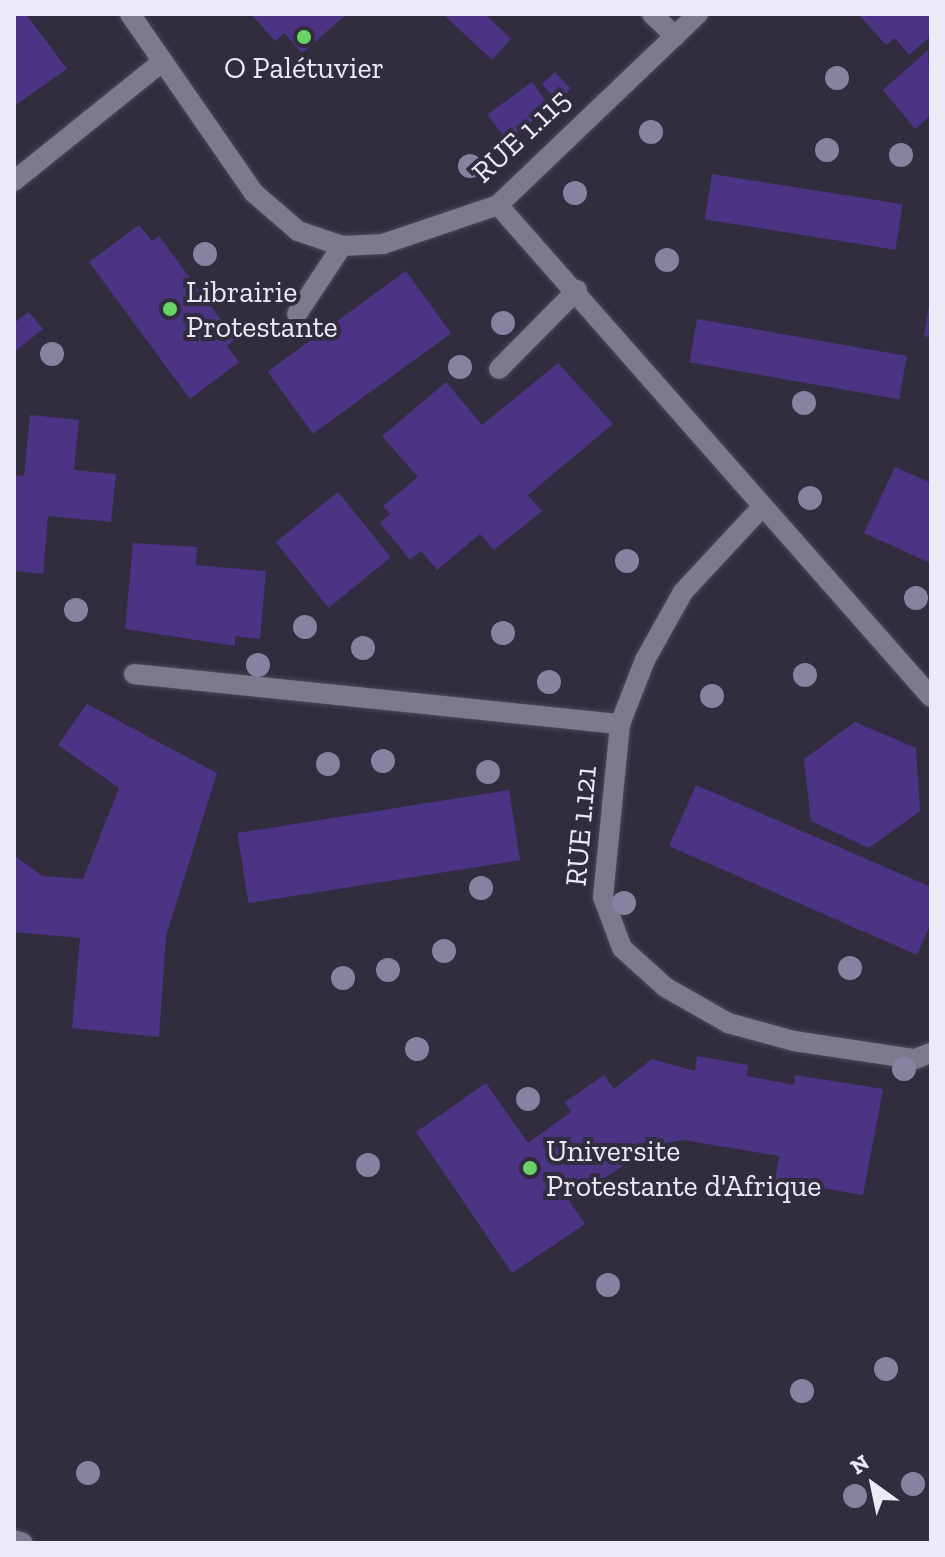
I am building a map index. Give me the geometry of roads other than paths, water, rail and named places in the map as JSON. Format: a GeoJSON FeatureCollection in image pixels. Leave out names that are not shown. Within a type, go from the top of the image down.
{"type":"FeatureCollection","features":[{"type":"Feature","properties":{"kind":"street","name":"RUE 1.115"},"geometry":{"type":"LineString","coordinates":[[130,14],[254,193],[298,231],[342,246],[383,244],[498,205],[698,14]]}},
{"type":"Feature","properties":{"kind":"street"},"geometry":{"type":"LineString","coordinates":[[652,14],[675,36]]}},
{"type":"Feature","properties":{"kind":"street"},"geometry":{"type":"LineString","coordinates":[[14,181],[163,61]]}},
{"type":"Feature","properties":{"kind":"street"},"geometry":{"type":"LineString","coordinates":[[498,205],[577,290],[761,508],[931,697]]}},
{"type":"Feature","properties":{"kind":"street"},"geometry":{"type":"LineString","coordinates":[[297,314],[342,246]]}},
{"type":"Feature","properties":{"kind":"street"},"geometry":{"type":"LineString","coordinates":[[499,369],[577,290]]}},
{"type":"Feature","properties":{"kind":"street","name":"RUE 1.121"},"geometry":{"type":"LineString","coordinates":[[761,508],[683,592],[645,660],[620,724],[603,897],[622,948],[665,987],[728,1023],[794,1041],[915,1059],[931,1053]]}},
{"type":"Feature","properties":{"kind":"street"},"geometry":{"type":"LineString","coordinates":[[134,674],[620,724]]}},
{"type":"Feature","properties":{"kind":"street"},"geometry":{"type":"LineString","coordinates":[[14,1540],[23,1543]]}},
{"type":"Feature","properties":{"kind":"place","name":"O Palétuvier"},"geometry":{"type":"Point","coordinates":[304,37]}},
{"type":"Feature","properties":{"kind":"place","name":"Librairie Protestante"},"geometry":{"type":"Point","coordinates":[170,309]}},
{"type":"Feature","properties":{"kind":"place","name":"Universite Protestante d'Afrique"},"geometry":{"type":"Point","coordinates":[530,1168]}}]}
